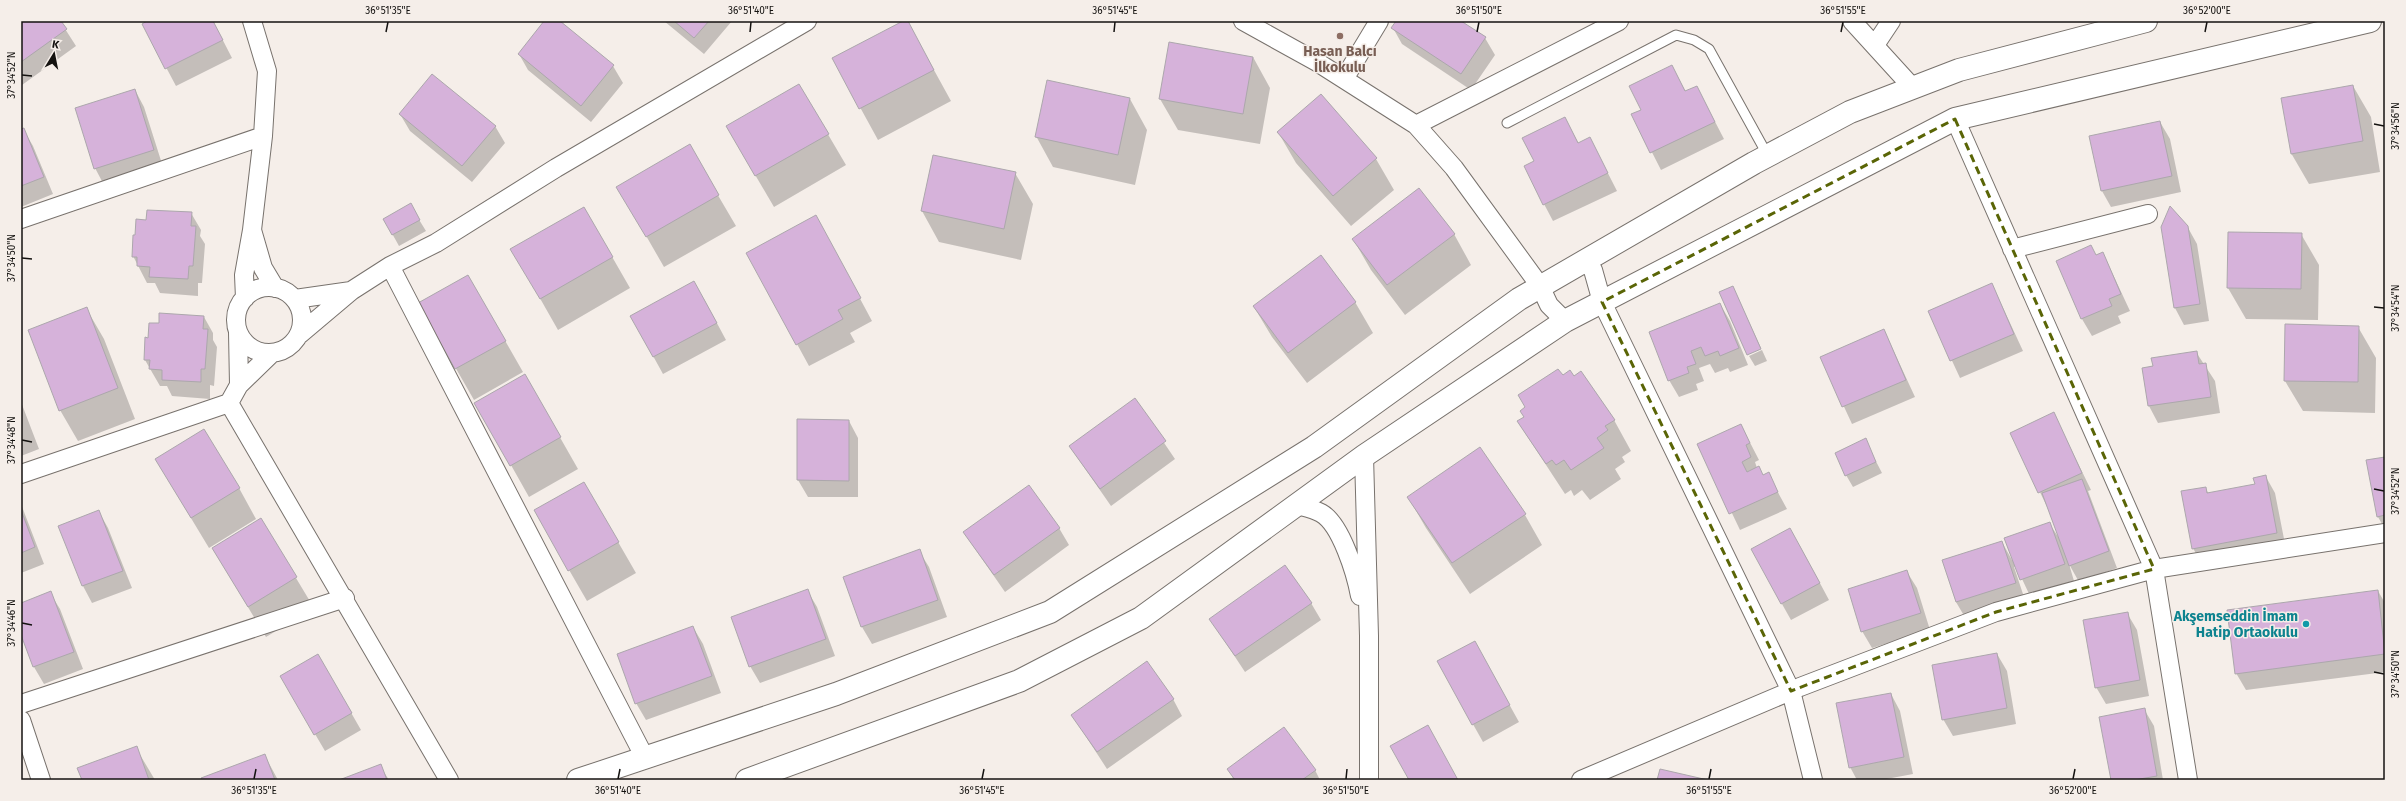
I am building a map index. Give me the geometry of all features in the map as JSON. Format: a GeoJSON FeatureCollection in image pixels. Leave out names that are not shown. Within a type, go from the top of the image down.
{"type":"FeatureCollection","features":[{"type":"Feature","properties":{"kind":"main road"},"geometry":{"type":"LineString","coordinates":[[578,780],[836,694],[1050,612],[1314,447],[1513,303],[1540,286],[1768,156],[1850,112],[1959,70],[2146,21]]}},
{"type":"Feature","properties":{"kind":"main road"},"geometry":{"type":"LineString","coordinates":[[747,780],[1019,681],[1141,618],[1364,456],[1565,321],[1955,119],[2370,21]]}},
{"type":"Feature","properties":{"kind":"street"},"geometry":{"type":"LineString","coordinates":[[244,298],[245,268],[252,230],[263,136],[267,71],[252,21]]}},
{"type":"Feature","properties":{"kind":"street"},"geometry":{"type":"LineString","coordinates":[[21,474],[229,403],[239,386],[272,353],[290,347],[300,334],[351,291],[390,266],[436,243],[556,168],[807,21]]}},
{"type":"Feature","properties":{"kind":"street"},"geometry":{"type":"LineString","coordinates":[[1243,21],[1344,79],[1416,125],[1454,168],[1540,286],[1549,305],[1565,321]]}},
{"type":"Feature","properties":{"kind":"street"},"geometry":{"type":"LineString","coordinates":[[1344,79],[1379,21]]}},
{"type":"Feature","properties":{"kind":"street"},"geometry":{"type":"LineString","coordinates":[[1416,125],[1619,21]]}},
{"type":"Feature","properties":{"kind":"street"},"geometry":{"type":"LineString","coordinates":[[1852,21],[1913,88]]}},
{"type":"Feature","properties":{"kind":"street"},"geometry":{"type":"LineString","coordinates":[[1875,45],[1891,21]]}},
{"type":"Feature","properties":{"kind":"street"},"geometry":{"type":"LineString","coordinates":[[1955,119],[2154,569],[2188,780]]}},
{"type":"Feature","properties":{"kind":"street"},"geometry":{"type":"LineString","coordinates":[[21,218],[263,136]]}},
{"type":"Feature","properties":{"kind":"street"},"geometry":{"type":"LineString","coordinates":[[2012,249],[2148,214]]}},
{"type":"Feature","properties":{"kind":"street"},"geometry":{"type":"LineString","coordinates":[[252,230],[263,268],[275,288]]}},
{"type":"Feature","properties":{"kind":"street"},"geometry":{"type":"LineString","coordinates":[[1584,261],[1593,270],[1602,302],[1790,691],[1813,780]]}},
{"type":"Feature","properties":{"kind":"street"},"geometry":{"type":"LineString","coordinates":[[390,266],[645,758]]}},
{"type":"Feature","properties":{"kind":"street"},"geometry":{"type":"LineString","coordinates":[[239,386],[238,332],[236,320],[238,308],[244,298],[254,290],[266,287],[275,288],[290,294],[295,299],[303,314],[300,334]]}},
{"type":"Feature","properties":{"kind":"street"},"geometry":{"type":"LineString","coordinates":[[295,299],[351,291]]}},
{"type":"Feature","properties":{"kind":"street"},"geometry":{"type":"LineString","coordinates":[[238,332],[244,343],[254,350],[272,353]]}},
{"type":"Feature","properties":{"kind":"street"},"geometry":{"type":"LineString","coordinates":[[229,403],[449,780]]}},
{"type":"Feature","properties":{"kind":"street"},"geometry":{"type":"LineString","coordinates":[[1364,456],[1369,636],[1369,780]]}},
{"type":"Feature","properties":{"kind":"street"},"geometry":{"type":"LineString","coordinates":[[1297,505],[1322,513],[1340,535],[1356,577],[1369,636]]}},
{"type":"Feature","properties":{"kind":"street"},"geometry":{"type":"LineString","coordinates":[[1581,780],[1790,691],[1996,612],[2154,569],[2385,533]]}},
{"type":"Feature","properties":{"kind":"street"},"geometry":{"type":"LineString","coordinates":[[21,704],[344,598]]}},
{"type":"Feature","properties":{"kind":"street"},"geometry":{"type":"LineString","coordinates":[[21,720],[41,780]]}},
{"type":"Feature","properties":{"kind":"lane"},"geometry":{"type":"LineString","coordinates":[[1507,123],[1676,35],[1694,40],[1709,49],[1768,156]]}},
{"type":"Feature","properties":{"kind":"highlighted area"},"geometry":{"type":"Polygon","coordinates":[[[1955,119],[2154,569],[1996,612],[1791,691],[1602,302],[1955,119]]]}},
{"type":"Feature","properties":{"kind":"building"},"geometry":{"type":"Polygon","coordinates":[[[21,21],[61,21],[67,29],[21,62],[21,21]]]}},
{"type":"Feature","properties":{"kind":"building"},"geometry":{"type":"Polygon","coordinates":[[[147,21],[213,21],[223,40],[165,69],[142,24],[147,21]]]}},
{"type":"Feature","properties":{"kind":"building"},"geometry":{"type":"Polygon","coordinates":[[[544,21],[560,21],[614,65],[581,106],[518,54],[544,21]]]}},
{"type":"Feature","properties":{"kind":"building"},"geometry":{"type":"Polygon","coordinates":[[[674,21],[709,21],[694,38],[674,21]]]}},
{"type":"Feature","properties":{"kind":"building"},"geometry":{"type":"Polygon","coordinates":[[[903,21],[908,21],[934,70],[859,109],[832,58],[903,21]]]}},
{"type":"Feature","properties":{"kind":"building"},"geometry":{"type":"Polygon","coordinates":[[[1396,21],[1461,21],[1486,37],[1461,74],[1391,28],[1396,21]]]}},
{"type":"Feature","properties":{"kind":"building"},"geometry":{"type":"Polygon","coordinates":[[[1169,42],[1253,57],[1243,114],[1159,99],[1169,42]]]}},
{"type":"Feature","properties":{"kind":"building"},"geometry":{"type":"Polygon","coordinates":[[[1672,65],[1685,91],[1697,86],[1715,122],[1650,153],[1631,114],[1641,110],[1629,86],[1672,65]]]}},
{"type":"Feature","properties":{"kind":"building"},"geometry":{"type":"Polygon","coordinates":[[[432,74],[496,126],[462,166],[399,114],[432,74]]]}},
{"type":"Feature","properties":{"kind":"building"},"geometry":{"type":"Polygon","coordinates":[[[1047,80],[1130,98],[1118,155],[1035,137],[1047,80]]]}},
{"type":"Feature","properties":{"kind":"building"},"geometry":{"type":"Polygon","coordinates":[[[799,84],[829,134],[755,176],[726,126],[799,84]]]}},
{"type":"Feature","properties":{"kind":"building"},"geometry":{"type":"Polygon","coordinates":[[[2353,85],[2363,141],[2291,154],[2281,98],[2353,85]]]}},
{"type":"Feature","properties":{"kind":"building"},"geometry":{"type":"Polygon","coordinates":[[[135,89],[154,150],[94,169],[75,108],[135,89]]]}},
{"type":"Feature","properties":{"kind":"building"},"geometry":{"type":"Polygon","coordinates":[[[1321,94],[1377,158],[1333,196],[1277,132],[1321,94]]]}},
{"type":"Feature","properties":{"kind":"building"},"geometry":{"type":"Polygon","coordinates":[[[1565,117],[1578,143],[1590,137],[1608,173],[1543,205],[1524,166],[1534,161],[1522,138],[1565,117]]]}},
{"type":"Feature","properties":{"kind":"building"},"geometry":{"type":"Polygon","coordinates":[[[2160,121],[2172,176],[2101,191],[2089,136],[2160,121]]]}},
{"type":"Feature","properties":{"kind":"building"},"geometry":{"type":"Polygon","coordinates":[[[24,128],[44,177],[21,186],[21,129],[24,128]]]}},
{"type":"Feature","properties":{"kind":"building"},"geometry":{"type":"Polygon","coordinates":[[[690,144],[719,195],[646,237],[616,187],[690,144]]]}},
{"type":"Feature","properties":{"kind":"building"},"geometry":{"type":"Polygon","coordinates":[[[933,155],[1016,172],[1004,229],[921,211],[933,155]]]}},
{"type":"Feature","properties":{"kind":"building"},"geometry":{"type":"Polygon","coordinates":[[[1419,188],[1455,234],[1387,285],[1352,239],[1419,188]]]}},
{"type":"Feature","properties":{"kind":"building"},"geometry":{"type":"Polygon","coordinates":[[[411,203],[420,220],[392,235],[383,219],[411,203]]]}},
{"type":"Feature","properties":{"kind":"building"},"geometry":{"type":"Polygon","coordinates":[[[2170,206],[2188,226],[2200,304],[2174,308],[2161,227],[2170,206]]]}},
{"type":"Feature","properties":{"kind":"building"},"geometry":{"type":"Polygon","coordinates":[[[584,207],[613,257],[540,299],[510,249],[584,207]]]}},
{"type":"Feature","properties":{"kind":"building"},"geometry":{"type":"Polygon","coordinates":[[[147,210],[192,212],[191,226],[196,226],[193,266],[189,266],[188,279],[149,277],[150,267],[137,266],[137,257],[132,257],[133,235],[135,235],[136,219],[146,220],[147,210]]]}},
{"type":"Feature","properties":{"kind":"building"},"geometry":{"type":"Polygon","coordinates":[[[816,215],[861,298],[838,310],[843,319],[796,345],[746,253],[816,215]]]}},
{"type":"Feature","properties":{"kind":"building"},"geometry":{"type":"Polygon","coordinates":[[[2228,232],[2302,233],[2301,289],[2227,288],[2228,232]]]}},
{"type":"Feature","properties":{"kind":"building"},"geometry":{"type":"Polygon","coordinates":[[[2091,245],[2096,255],[2103,252],[2121,294],[2109,299],[2112,306],[2081,319],[2056,261],[2091,245]]]}},
{"type":"Feature","properties":{"kind":"building"},"geometry":{"type":"Polygon","coordinates":[[[1321,255],[1356,302],[1288,353],[1253,306],[1321,255]]]}},
{"type":"Feature","properties":{"kind":"building"},"geometry":{"type":"Polygon","coordinates":[[[468,275],[506,341],[455,369],[418,303],[468,275]]]}},
{"type":"Feature","properties":{"kind":"building"},"geometry":{"type":"Polygon","coordinates":[[[694,281],[717,323],[653,357],[630,316],[694,281]]]}},
{"type":"Feature","properties":{"kind":"building"},"geometry":{"type":"Polygon","coordinates":[[[1992,283],[2014,334],[1950,361],[1928,311],[1992,283]]]}},
{"type":"Feature","properties":{"kind":"building"},"geometry":{"type":"Polygon","coordinates":[[[1733,286],[1761,349],[1747,355],[1719,292],[1733,286]]]}},
{"type":"Feature","properties":{"kind":"building"},"geometry":{"type":"Polygon","coordinates":[[[1720,303],[1739,348],[1720,356],[1718,351],[1705,356],[1701,347],[1691,351],[1696,364],[1687,367],[1689,373],[1668,381],[1649,332],[1720,303]]]}},
{"type":"Feature","properties":{"kind":"building"},"geometry":{"type":"Polygon","coordinates":[[[87,307],[118,388],[59,411],[28,330],[87,307]]]}},
{"type":"Feature","properties":{"kind":"building"},"geometry":{"type":"Polygon","coordinates":[[[159,313],[204,316],[203,329],[208,329],[205,369],[201,369],[201,382],[162,380],[162,370],[149,369],[150,360],[144,360],[145,337],[148,338],[149,323],[159,323],[159,313]]]}},
{"type":"Feature","properties":{"kind":"building"},"geometry":{"type":"Polygon","coordinates":[[[2285,324],[2359,326],[2358,382],[2284,381],[2285,324]]]}},
{"type":"Feature","properties":{"kind":"building"},"geometry":{"type":"Polygon","coordinates":[[[1884,329],[1906,380],[1842,407],[1820,357],[1884,329]]]}},
{"type":"Feature","properties":{"kind":"building"},"geometry":{"type":"Polygon","coordinates":[[[2197,351],[2199,364],[2206,363],[2211,397],[2148,406],[2142,368],[2153,366],[2151,358],[2197,351]]]}},
{"type":"Feature","properties":{"kind":"building"},"geometry":{"type":"Polygon","coordinates":[[[1558,369],[1563,375],[1570,370],[1574,376],[1581,371],[1615,420],[1605,426],[1608,430],[1597,438],[1604,448],[1571,470],[1564,460],[1556,465],[1552,460],[1546,464],[1517,421],[1524,417],[1520,411],[1525,407],[1518,395],[1558,369]]]}},
{"type":"Feature","properties":{"kind":"building"},"geometry":{"type":"Polygon","coordinates":[[[525,374],[561,437],[510,466],[474,403],[525,374]]]}},
{"type":"Feature","properties":{"kind":"building"},"geometry":{"type":"Polygon","coordinates":[[[1135,398],[1166,441],[1100,489],[1069,446],[1135,398]]]}},
{"type":"Feature","properties":{"kind":"building"},"geometry":{"type":"Polygon","coordinates":[[[2054,412],[2082,473],[2038,493],[2010,433],[2054,412]]]}},
{"type":"Feature","properties":{"kind":"building"},"geometry":{"type":"Polygon","coordinates":[[[797,419],[849,420],[849,481],[797,480],[797,419]]]}},
{"type":"Feature","properties":{"kind":"building"},"geometry":{"type":"Polygon","coordinates":[[[1741,424],[1750,443],[1746,445],[1751,457],[1742,462],[1747,472],[1759,466],[1763,475],[1769,472],[1778,492],[1729,514],[1697,444],[1741,424]]]}},
{"type":"Feature","properties":{"kind":"building"},"geometry":{"type":"Polygon","coordinates":[[[204,429],[240,488],[191,518],[155,459],[204,429]]]}},
{"type":"Feature","properties":{"kind":"building"},"geometry":{"type":"Polygon","coordinates":[[[1866,438],[1876,462],[1845,476],[1835,453],[1866,438]]]}},
{"type":"Feature","properties":{"kind":"building"},"geometry":{"type":"Polygon","coordinates":[[[1480,447],[1526,514],[1452,563],[1407,497],[1480,447]]]}},
{"type":"Feature","properties":{"kind":"building"},"geometry":{"type":"Polygon","coordinates":[[[2385,457],[2385,515],[2377,517],[2366,460],[2385,457]]]}},
{"type":"Feature","properties":{"kind":"building"},"geometry":{"type":"Polygon","coordinates":[[[2266,475],[2277,533],[2192,549],[2181,491],[2206,487],[2207,493],[2255,484],[2253,478],[2266,475]]]}},
{"type":"Feature","properties":{"kind":"building"},"geometry":{"type":"Polygon","coordinates":[[[2082,479],[2109,551],[2069,566],[2042,493],[2082,479]]]}},
{"type":"Feature","properties":{"kind":"building"},"geometry":{"type":"Polygon","coordinates":[[[584,482],[619,542],[568,571],[534,510],[584,482]]]}},
{"type":"Feature","properties":{"kind":"building"},"geometry":{"type":"Polygon","coordinates":[[[1029,485],[1060,528],[994,575],[963,532],[1029,485]]]}},
{"type":"Feature","properties":{"kind":"building"},"geometry":{"type":"Polygon","coordinates":[[[21,510],[35,547],[21,553],[21,510]]]}},
{"type":"Feature","properties":{"kind":"building"},"geometry":{"type":"Polygon","coordinates":[[[99,510],[123,571],[82,586],[58,526],[99,510]]]}},
{"type":"Feature","properties":{"kind":"building"},"geometry":{"type":"Polygon","coordinates":[[[261,518],[297,577],[248,607],[212,548],[261,518]]]}},
{"type":"Feature","properties":{"kind":"building"},"geometry":{"type":"Polygon","coordinates":[[[2050,522],[2065,564],[2020,580],[2004,538],[2050,522]]]}},
{"type":"Feature","properties":{"kind":"building"},"geometry":{"type":"Polygon","coordinates":[[[1790,528],[1820,583],[1781,604],[1751,549],[1790,528]]]}},
{"type":"Feature","properties":{"kind":"building"},"geometry":{"type":"Polygon","coordinates":[[[2002,541],[2016,583],[1956,602],[1942,560],[2002,541]]]}},
{"type":"Feature","properties":{"kind":"building"},"geometry":{"type":"Polygon","coordinates":[[[920,549],[938,600],[861,627],[843,577],[920,549]]]}},
{"type":"Feature","properties":{"kind":"building"},"geometry":{"type":"Polygon","coordinates":[[[1285,565],[1312,603],[1235,656],[1209,619],[1285,565]]]}},
{"type":"Feature","properties":{"kind":"building"},"geometry":{"type":"Polygon","coordinates":[[[1907,570],[1921,613],[1861,632],[1848,589],[1907,570]]]}},
{"type":"Feature","properties":{"kind":"building"},"geometry":{"type":"Polygon","coordinates":[[[808,589],[826,639],[749,667],[731,617],[808,589]]]}},
{"type":"Feature","properties":{"kind":"building","name":"Akşemseddin İmam Hatip Ortaokulu"},"geometry":{"type":"Polygon","coordinates":[[[2378,590],[2385,654],[2235,674],[2227,610],[2378,590]]]}},
{"type":"Feature","properties":{"kind":"building"},"geometry":{"type":"Polygon","coordinates":[[[51,591],[74,652],[33,667],[21,635],[21,603],[51,591]]]}},
{"type":"Feature","properties":{"kind":"building"},"geometry":{"type":"Polygon","coordinates":[[[2128,612],[2140,680],[2095,688],[2083,620],[2128,612]]]}},
{"type":"Feature","properties":{"kind":"building"},"geometry":{"type":"Polygon","coordinates":[[[693,626],[712,676],[635,704],[617,654],[693,626]]]}},
{"type":"Feature","properties":{"kind":"building"},"geometry":{"type":"Polygon","coordinates":[[[1475,641],[1510,705],[1472,725],[1437,661],[1475,641]]]}},
{"type":"Feature","properties":{"kind":"building"},"geometry":{"type":"Polygon","coordinates":[[[1997,653],[2007,708],[1942,720],[1932,665],[1997,653]]]}},
{"type":"Feature","properties":{"kind":"building"},"geometry":{"type":"Polygon","coordinates":[[[318,654],[352,713],[314,735],[280,676],[318,654]]]}},
{"type":"Feature","properties":{"kind":"building"},"geometry":{"type":"Polygon","coordinates":[[[1147,661],[1174,699],[1097,752],[1071,715],[1147,661]]]}},
{"type":"Feature","properties":{"kind":"building"},"geometry":{"type":"Polygon","coordinates":[[[1891,693],[1904,757],[1849,768],[1836,703],[1891,693]]]}},
{"type":"Feature","properties":{"kind":"building"},"geometry":{"type":"Polygon","coordinates":[[[2145,708],[2157,776],[2134,780],[2111,780],[2099,717],[2145,708]]]}},
{"type":"Feature","properties":{"kind":"building"},"geometry":{"type":"Polygon","coordinates":[[[1428,725],[1458,780],[1409,780],[1390,746],[1428,725]]]}},
{"type":"Feature","properties":{"kind":"building"},"geometry":{"type":"Polygon","coordinates":[[[1284,727],[1316,770],[1302,780],[1235,780],[1227,769],[1284,727]]]}},
{"type":"Feature","properties":{"kind":"building"},"geometry":{"type":"Polygon","coordinates":[[[137,746],[149,780],[82,780],[77,768],[137,746]]]}},
{"type":"Feature","properties":{"kind":"building"},"geometry":{"type":"Polygon","coordinates":[[[265,754],[275,780],[202,780],[201,778],[265,754]]]}},
{"type":"Feature","properties":{"kind":"building"},"geometry":{"type":"Polygon","coordinates":[[[381,764],[387,780],[339,780],[381,764]]]}},
{"type":"Feature","properties":{"kind":"building"},"geometry":{"type":"Polygon","coordinates":[[[1660,769],[1708,780],[1657,780],[1660,769]]]}},
{"type":"Feature","properties":{"kind":"place","name":"Hasan Balcı İlkokulu"},"geometry":{"type":"Point","coordinates":[1340,36]}},
{"type":"Feature","properties":{"kind":"place","name":"Akşemseddin İmam Hatip Ortaokulu"},"geometry":{"type":"Point","coordinates":[2306,624]}}]}
